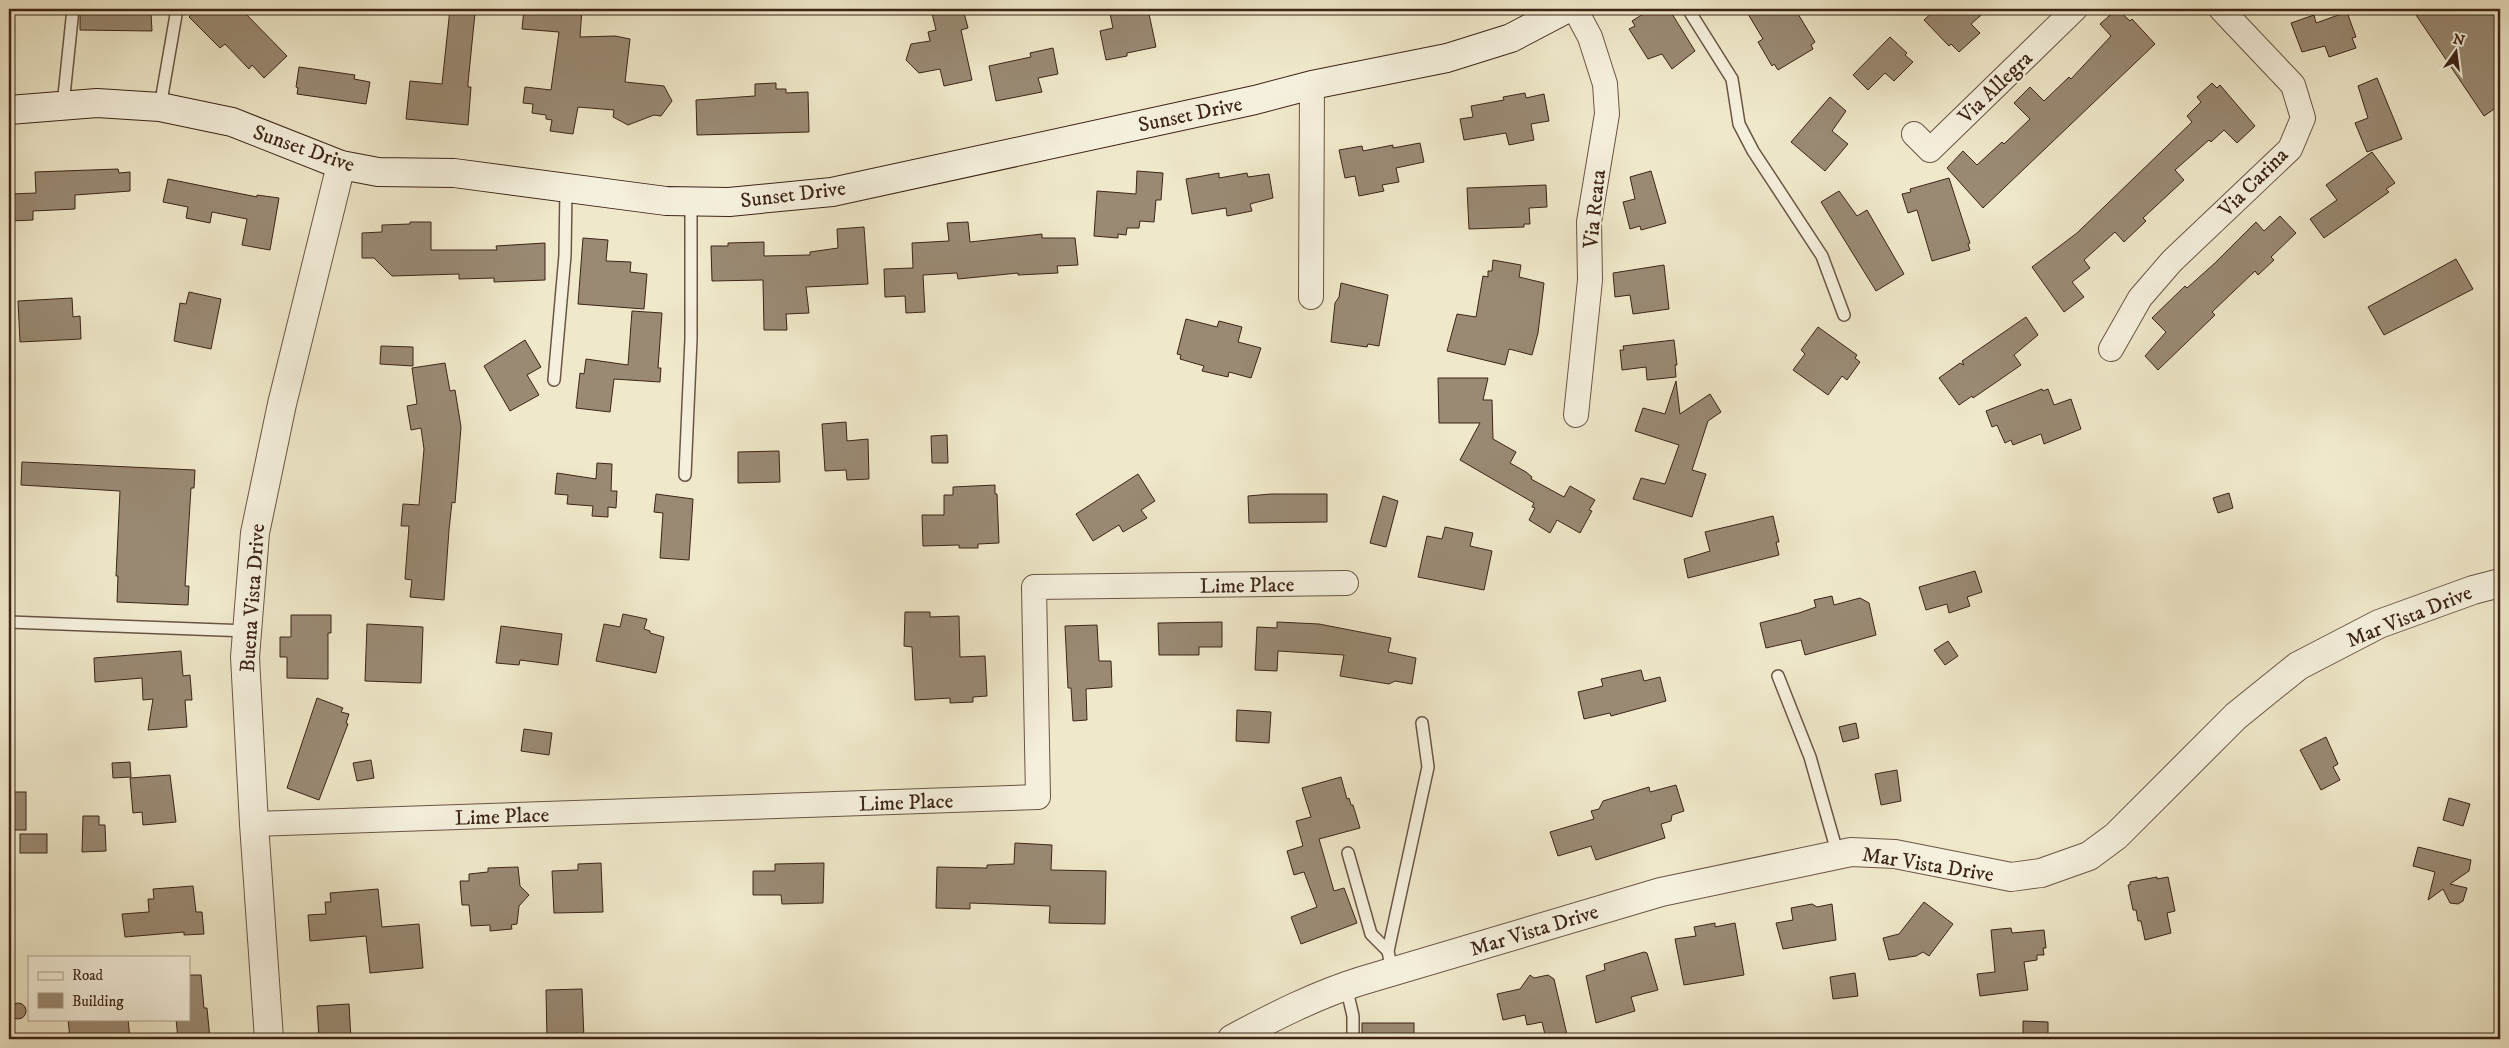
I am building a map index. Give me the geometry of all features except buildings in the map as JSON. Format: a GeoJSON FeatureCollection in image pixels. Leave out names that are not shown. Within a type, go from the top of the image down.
{"type":"FeatureCollection","features":[{"type":"Feature","properties":{"kind":"street","name":"Sunset Drive"},"geometry":{"type":"LineString","coordinates":[[9,110],[98,103],[160,107],[232,122],[341,165],[378,172],[454,173],[666,201],[728,202],[832,192],[1255,100],[1312,84],[1447,58],[1511,38],[1566,9]]}},
{"type":"Feature","properties":{"kind":"street","name":"Via Reata"},"geometry":{"type":"LineString","coordinates":[[1575,9],[1590,37],[1605,84],[1607,114],[1589,222],[1590,280],[1576,415]]}},
{"type":"Feature","properties":{"kind":"street","name":"Via Allegra"},"geometry":{"type":"LineString","coordinates":[[1914,134],[1930,150],[2075,9]]}},
{"type":"Feature","properties":{"kind":"street","name":"Via Carina"},"geometry":{"type":"LineString","coordinates":[[2111,349],[2140,298],[2172,261],[2290,149],[2303,118],[2293,85],[2221,9]]}},
{"type":"Feature","properties":{"kind":"street"},"geometry":{"type":"LineString","coordinates":[[1312,84],[1312,297]]}},
{"type":"Feature","properties":{"kind":"street","name":"Buena Vista Drive"},"geometry":{"type":"LineString","coordinates":[[269,1039],[254,824],[246,657],[255,527],[284,394],[341,165]]}},
{"type":"Feature","properties":{"kind":"street","name":"Lime Place"},"geometry":{"type":"LineString","coordinates":[[254,824],[1038,797],[1034,587],[1346,583]]}},
{"type":"Feature","properties":{"kind":"street","name":"Mar Vista Drive"},"geometry":{"type":"LineString","coordinates":[[1232,1039],[1264,1022],[1346,986],[1390,962],[1661,892],[1850,852],[1895,854],[2011,877],[2041,873],[2089,856],[2116,836],[2236,716],[2298,666],[2379,624],[2473,590],[2500,583]]}},
{"type":"Feature","properties":{"kind":"lane"},"geometry":{"type":"LineString","coordinates":[[63,105],[73,9]]}},
{"type":"Feature","properties":{"kind":"lane"},"geometry":{"type":"LineString","coordinates":[[160,107],[177,9]]}},
{"type":"Feature","properties":{"kind":"lane"},"geometry":{"type":"LineString","coordinates":[[1688,9],[1732,79],[1739,124],[1753,151],[1822,256],[1844,315]]}},
{"type":"Feature","properties":{"kind":"lane"},"geometry":{"type":"LineString","coordinates":[[554,380],[565,255],[566,188]]}},
{"type":"Feature","properties":{"kind":"lane"},"geometry":{"type":"LineString","coordinates":[[685,475],[691,338],[691,201]]}},
{"type":"Feature","properties":{"kind":"lane"},"geometry":{"type":"LineString","coordinates":[[9,622],[248,631]]}},
{"type":"Feature","properties":{"kind":"lane"},"geometry":{"type":"LineString","coordinates":[[1778,676],[1810,758],[1838,855]]}},
{"type":"Feature","properties":{"kind":"lane"},"geometry":{"type":"LineString","coordinates":[[1390,962],[1428,766],[1422,723]]}},
{"type":"Feature","properties":{"kind":"lane"},"geometry":{"type":"LineString","coordinates":[[1348,853],[1371,934],[1390,962]]}},
{"type":"Feature","properties":{"kind":"lane"},"geometry":{"type":"LineString","coordinates":[[1346,986],[1353,1016],[1352,1039]]}}]}
